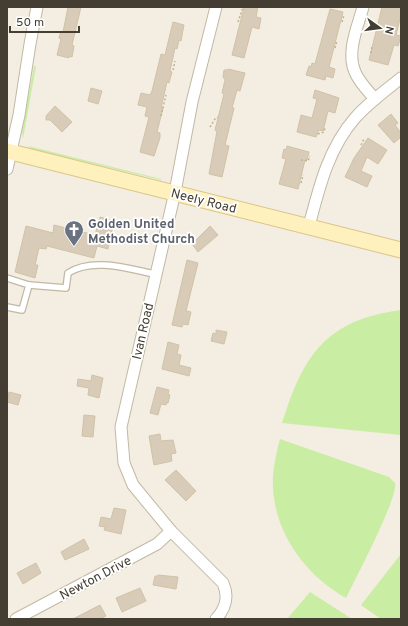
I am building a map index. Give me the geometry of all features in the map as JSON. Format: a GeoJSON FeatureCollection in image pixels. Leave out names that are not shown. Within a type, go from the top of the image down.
{"type":"FeatureCollection","features":[{"type":"Feature","properties":{"kind":"street"},"geometry":{"type":"LineString","coordinates":[[7,169],[9,151],[20,115],[37,7]]}},
{"type":"Feature","properties":{"kind":"street","name":"Ivan Road"},"geometry":{"type":"LineString","coordinates":[[216,7],[192,102],[175,192],[121,427],[123,455],[128,476],[140,495],[171,531],[223,583],[227,592],[226,601],[222,612],[216,619]]}},
{"type":"Feature","properties":{"kind":"street"},"geometry":{"type":"LineString","coordinates":[[363,7],[352,50],[351,61],[358,78],[375,99]]}},
{"type":"Feature","properties":{"kind":"street"},"geometry":{"type":"LineString","coordinates":[[309,226],[324,172],[334,148],[356,117],[401,78]]}},
{"type":"Feature","properties":{"kind":"street","name":"Neely Road"},"geometry":{"type":"LineString","coordinates":[[9,151],[401,250]]}},
{"type":"Feature","properties":{"kind":"street","name":"Newton Drive"},"geometry":{"type":"LineString","coordinates":[[16,619],[157,544],[171,531]]}},
{"type":"Feature","properties":{"kind":"lane"},"geometry":{"type":"LineString","coordinates":[[7,278],[29,285],[66,288],[68,273],[93,266],[111,266],[155,274]]}},
{"type":"Feature","properties":{"kind":"lane"},"geometry":{"type":"LineString","coordinates":[[7,307],[22,310],[29,285]]}},
{"type":"Feature","properties":{"kind":"path"},"geometry":{"type":"LineString","coordinates":[[238,22],[243,7]]}},
{"type":"Feature","properties":{"kind":"path"},"geometry":{"type":"LineString","coordinates":[[342,22],[344,15]]}},
{"type":"Feature","properties":{"kind":"path"},"geometry":{"type":"LineString","coordinates":[[376,22],[375,27],[377,28]]}},
{"type":"Feature","properties":{"kind":"path"},"geometry":{"type":"LineString","coordinates":[[335,48],[337,41]]}},
{"type":"Feature","properties":{"kind":"path"},"geometry":{"type":"LineString","coordinates":[[370,53],[372,45]]}},
{"type":"Feature","properties":{"kind":"path"},"geometry":{"type":"LineString","coordinates":[[173,70],[175,61]]}},
{"type":"Feature","properties":{"kind":"path"},"geometry":{"type":"LineString","coordinates":[[161,116],[166,95]]}},
{"type":"Feature","properties":{"kind":"path"},"geometry":{"type":"LineString","coordinates":[[210,127],[214,119],[218,117]]}},
{"type":"Feature","properties":{"kind":"path"},"geometry":{"type":"LineString","coordinates":[[318,134],[324,132],[325,127]]}},
{"type":"Feature","properties":{"kind":"path"},"geometry":{"type":"LineString","coordinates":[[360,145],[364,139]]}},
{"type":"Feature","properties":{"kind":"path"},"geometry":{"type":"LineString","coordinates":[[301,160],[308,161],[310,156]]}},
{"type":"Feature","properties":{"kind":"path"},"geometry":{"type":"LineString","coordinates":[[301,183],[303,175]]}},
{"type":"Feature","properties":{"kind":"green space"},"geometry":{"type":"Polygon","coordinates":[[[34,66],[36,66],[23,139],[22,132],[34,66]]]}},
{"type":"Feature","properties":{"kind":"green space"},"geometry":{"type":"Polygon","coordinates":[[[28,146],[161,179],[161,180],[32,149],[28,146]]]}},
{"type":"Feature","properties":{"kind":"green space"},"geometry":{"type":"Polygon","coordinates":[[[401,310],[401,435],[282,423],[299,378],[309,360],[321,345],[336,332],[354,322],[375,315],[401,310]]]}},
{"type":"Feature","properties":{"kind":"green space"},"geometry":{"type":"Polygon","coordinates":[[[280,439],[389,477],[395,483],[394,491],[384,520],[346,598],[330,588],[303,562],[292,547],[283,530],[277,513],[273,494],[273,470],[280,439]]]}},
{"type":"Feature","properties":{"kind":"green space"},"geometry":{"type":"Polygon","coordinates":[[[401,554],[401,619],[381,619],[361,605],[401,554]]]}},
{"type":"Feature","properties":{"kind":"green space"},"geometry":{"type":"Polygon","coordinates":[[[310,592],[352,619],[287,619],[310,592]]]}},
{"type":"Feature","properties":{"kind":"building"},"geometry":{"type":"Polygon","coordinates":[[[68,7],[81,7],[72,45],[74,46],[72,57],[69,56],[69,58],[57,55],[61,39],[59,38],[61,31],[63,32],[68,7]]]}},
{"type":"Feature","properties":{"kind":"building"},"geometry":{"type":"Polygon","coordinates":[[[244,7],[258,7],[256,17],[261,18],[259,29],[252,27],[244,58],[232,55],[244,7]]]}},
{"type":"Feature","properties":{"kind":"building"},"geometry":{"type":"Polygon","coordinates":[[[382,7],[401,7],[401,15],[396,35],[401,36],[398,46],[394,45],[388,65],[369,60],[382,7]]]}},
{"type":"Feature","properties":{"kind":"building"},"geometry":{"type":"Polygon","coordinates":[[[330,9],[343,12],[329,67],[335,69],[333,78],[326,76],[325,80],[306,75],[309,66],[311,67],[312,63],[315,64],[330,9]]]}},
{"type":"Feature","properties":{"kind":"building"},"geometry":{"type":"Polygon","coordinates":[[[173,22],[184,25],[181,41],[179,40],[177,49],[175,48],[170,71],[172,72],[169,83],[167,82],[161,108],[163,108],[157,132],[160,133],[160,138],[154,156],[140,152],[149,117],[145,116],[147,107],[138,105],[141,93],[150,95],[152,91],[161,54],[165,55],[173,22]]]}},
{"type":"Feature","properties":{"kind":"building"},"geometry":{"type":"Polygon","coordinates":[[[228,69],[245,73],[240,91],[237,90],[232,108],[234,108],[225,145],[229,146],[222,177],[209,174],[217,131],[215,130],[224,94],[222,93],[225,80],[223,77],[224,70],[228,69]]]}},
{"type":"Feature","properties":{"kind":"building"},"geometry":{"type":"Polygon","coordinates":[[[91,88],[102,91],[98,104],[88,101],[91,88]]]}},
{"type":"Feature","properties":{"kind":"building"},"geometry":{"type":"Polygon","coordinates":[[[315,90],[339,98],[335,113],[328,111],[323,131],[319,130],[316,137],[297,132],[301,115],[312,118],[317,99],[313,98],[315,90]]]}},
{"type":"Feature","properties":{"kind":"building"},"geometry":{"type":"Polygon","coordinates":[[[55,106],[72,122],[62,132],[50,120],[46,120],[46,116],[55,106]]]}},
{"type":"Feature","properties":{"kind":"building"},"geometry":{"type":"Polygon","coordinates":[[[391,114],[398,123],[395,125],[401,133],[401,137],[394,143],[378,125],[391,114]]]}},
{"type":"Feature","properties":{"kind":"building"},"geometry":{"type":"Polygon","coordinates":[[[368,138],[387,150],[378,164],[367,157],[361,171],[372,176],[367,187],[345,177],[354,158],[368,138]]]}},
{"type":"Feature","properties":{"kind":"building"},"geometry":{"type":"Polygon","coordinates":[[[287,146],[309,152],[307,160],[305,160],[298,189],[279,184],[286,159],[282,158],[284,149],[286,150],[287,146]]]}},
{"type":"Feature","properties":{"kind":"building","name":"Golden United Methodist Church"},"geometry":{"type":"Polygon","coordinates":[[[100,217],[114,221],[108,249],[97,246],[94,258],[47,246],[46,249],[39,248],[35,265],[38,265],[35,278],[15,272],[26,226],[53,233],[54,225],[95,235],[100,217]]]}},
{"type":"Feature","properties":{"kind":"building"},"geometry":{"type":"Polygon","coordinates":[[[210,226],[218,235],[198,252],[192,244],[210,226]]]}},
{"type":"Feature","properties":{"kind":"building"},"geometry":{"type":"Polygon","coordinates":[[[187,260],[198,263],[186,311],[191,312],[188,325],[183,324],[182,327],[172,325],[187,260]]]}},
{"type":"Feature","properties":{"kind":"building"},"geometry":{"type":"Polygon","coordinates":[[[216,330],[227,332],[224,344],[211,341],[213,333],[216,334],[216,330]]]}},
{"type":"Feature","properties":{"kind":"building"},"geometry":{"type":"Polygon","coordinates":[[[168,342],[179,345],[177,354],[181,355],[179,365],[191,368],[189,376],[162,369],[168,342]]]}},
{"type":"Feature","properties":{"kind":"building"},"geometry":{"type":"Polygon","coordinates":[[[92,375],[103,378],[99,398],[88,395],[89,388],[77,386],[78,379],[91,381],[92,375]]]}},
{"type":"Feature","properties":{"kind":"building"},"geometry":{"type":"Polygon","coordinates":[[[157,387],[169,390],[168,394],[170,395],[166,405],[161,404],[158,415],[150,413],[157,387]]]}},
{"type":"Feature","properties":{"kind":"building"},"geometry":{"type":"Polygon","coordinates":[[[9,392],[21,395],[18,405],[7,402],[9,392]]]}},
{"type":"Feature","properties":{"kind":"building"},"geometry":{"type":"Polygon","coordinates":[[[84,415],[95,416],[93,437],[82,436],[84,415]]]}},
{"type":"Feature","properties":{"kind":"building"},"geometry":{"type":"Polygon","coordinates":[[[160,434],[161,441],[173,440],[176,453],[171,454],[172,461],[154,465],[149,436],[160,434]]]}},
{"type":"Feature","properties":{"kind":"building"},"geometry":{"type":"Polygon","coordinates":[[[176,470],[196,491],[186,501],[165,480],[176,470]]]}},
{"type":"Feature","properties":{"kind":"building"},"geometry":{"type":"Polygon","coordinates":[[[114,508],[126,510],[121,534],[104,530],[105,527],[99,526],[101,517],[111,519],[114,508]]]}},
{"type":"Feature","properties":{"kind":"building"},"geometry":{"type":"Polygon","coordinates":[[[84,539],[89,549],[65,560],[61,552],[84,539]]]}},
{"type":"Feature","properties":{"kind":"building"},"geometry":{"type":"Polygon","coordinates":[[[36,563],[41,573],[23,584],[17,573],[36,563]]]}},
{"type":"Feature","properties":{"kind":"building"},"geometry":{"type":"Polygon","coordinates":[[[155,576],[178,577],[176,589],[153,585],[155,576]]]}},
{"type":"Feature","properties":{"kind":"building"},"geometry":{"type":"Polygon","coordinates":[[[140,588],[146,601],[122,612],[116,598],[140,588]]]}},
{"type":"Feature","properties":{"kind":"building"},"geometry":{"type":"Polygon","coordinates":[[[100,605],[106,616],[100,619],[73,619],[100,605]]]}},
{"type":"Feature","properties":{"kind":"place","name":"Golden United Methodist Church"},"geometry":{"type":"Point","coordinates":[74,247]}}]}
